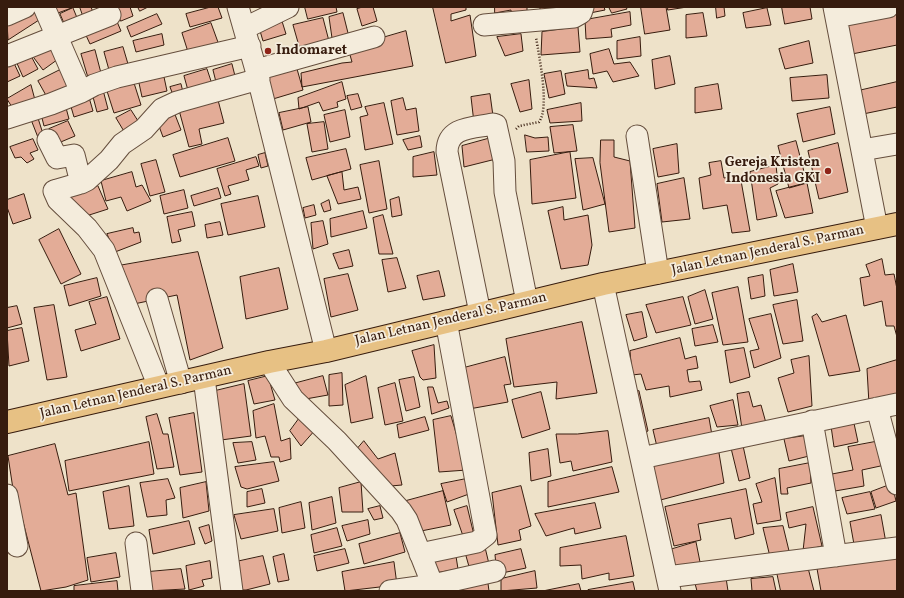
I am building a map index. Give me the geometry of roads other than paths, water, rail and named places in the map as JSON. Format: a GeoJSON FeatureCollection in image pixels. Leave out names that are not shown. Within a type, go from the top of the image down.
{"type":"FeatureCollection","features":[{"type":"Feature","properties":{"kind":"main road","name":"Jalan Letnan Jenderal S. Parman"},"geometry":{"type":"LineString","coordinates":[[7,422],[326,350],[603,284],[887,226]]}},
{"type":"Feature","properties":{"kind":"street"},"geometry":{"type":"LineString","coordinates":[[7,15],[25,7]]}},
{"type":"Feature","properties":{"kind":"street"},"geometry":{"type":"LineString","coordinates":[[44,7],[58,36],[81,92]]}},
{"type":"Feature","properties":{"kind":"street"},"geometry":{"type":"LineString","coordinates":[[238,7],[258,75],[326,350]]}},
{"type":"Feature","properties":{"kind":"street"},"geometry":{"type":"LineString","coordinates":[[7,118],[81,92],[94,85],[247,37],[288,7]]}},
{"type":"Feature","properties":{"kind":"street"},"geometry":{"type":"LineString","coordinates":[[484,25],[578,16],[583,7]]}},
{"type":"Feature","properties":{"kind":"street"},"geometry":{"type":"LineString","coordinates":[[887,226],[862,150],[835,12],[888,7]]}},
{"type":"Feature","properties":{"kind":"street"},"geometry":{"type":"LineString","coordinates":[[7,56],[110,15]]}},
{"type":"Feature","properties":{"kind":"street"},"geometry":{"type":"LineString","coordinates":[[159,387],[104,250],[87,228],[58,200],[54,194],[57,190],[87,180],[109,160],[122,144],[144,129],[162,109],[177,102],[374,37]]}},
{"type":"Feature","properties":{"kind":"street"},"geometry":{"type":"LineString","coordinates":[[480,313],[447,152],[449,138],[456,132],[466,129],[494,124],[496,125],[504,161],[506,192],[527,302]]}},
{"type":"Feature","properties":{"kind":"street"},"geometry":{"type":"LineString","coordinates":[[637,136],[658,273]]}},
{"type":"Feature","properties":{"kind":"street"},"geometry":{"type":"LineString","coordinates":[[48,140],[57,158],[74,154],[80,183]]}},
{"type":"Feature","properties":{"kind":"street"},"geometry":{"type":"LineString","coordinates":[[862,150],[897,144]]}},
{"type":"Feature","properties":{"kind":"street"},"geometry":{"type":"LineString","coordinates":[[603,284],[668,584],[836,556],[897,548]]}},
{"type":"Feature","properties":{"kind":"street"},"geometry":{"type":"LineString","coordinates":[[158,299],[181,383]]}},
{"type":"Feature","properties":{"kind":"street"},"geometry":{"type":"LineString","coordinates":[[420,554],[477,542],[486,535],[446,321]]}},
{"type":"Feature","properties":{"kind":"street"},"geometry":{"type":"LineString","coordinates":[[269,362],[293,398],[337,441],[401,511],[407,520],[434,588]]}},
{"type":"Feature","properties":{"kind":"street"},"geometry":{"type":"LineString","coordinates":[[204,378],[232,591]]}},
{"type":"Feature","properties":{"kind":"street"},"geometry":{"type":"LineString","coordinates":[[641,458],[897,404]]}},
{"type":"Feature","properties":{"kind":"street"},"geometry":{"type":"LineString","coordinates":[[877,408],[897,484]]}},
{"type":"Feature","properties":{"kind":"street"},"geometry":{"type":"LineString","coordinates":[[812,421],[836,556]]}},
{"type":"Feature","properties":{"kind":"street"},"geometry":{"type":"LineString","coordinates":[[7,495],[17,546]]}},
{"type":"Feature","properties":{"kind":"street"},"geometry":{"type":"LineString","coordinates":[[136,543],[142,591]]}},
{"type":"Feature","properties":{"kind":"street"},"geometry":{"type":"LineString","coordinates":[[390,591],[434,588],[495,571]]}},
{"type":"Feature","properties":{"kind":"place","name":"Indomaret"},"geometry":{"type":"Point","coordinates":[268,51]}},
{"type":"Feature","properties":{"kind":"place","name":"Gereja Kristen Indonesia GKI"},"geometry":{"type":"Point","coordinates":[828,171]}}]}
